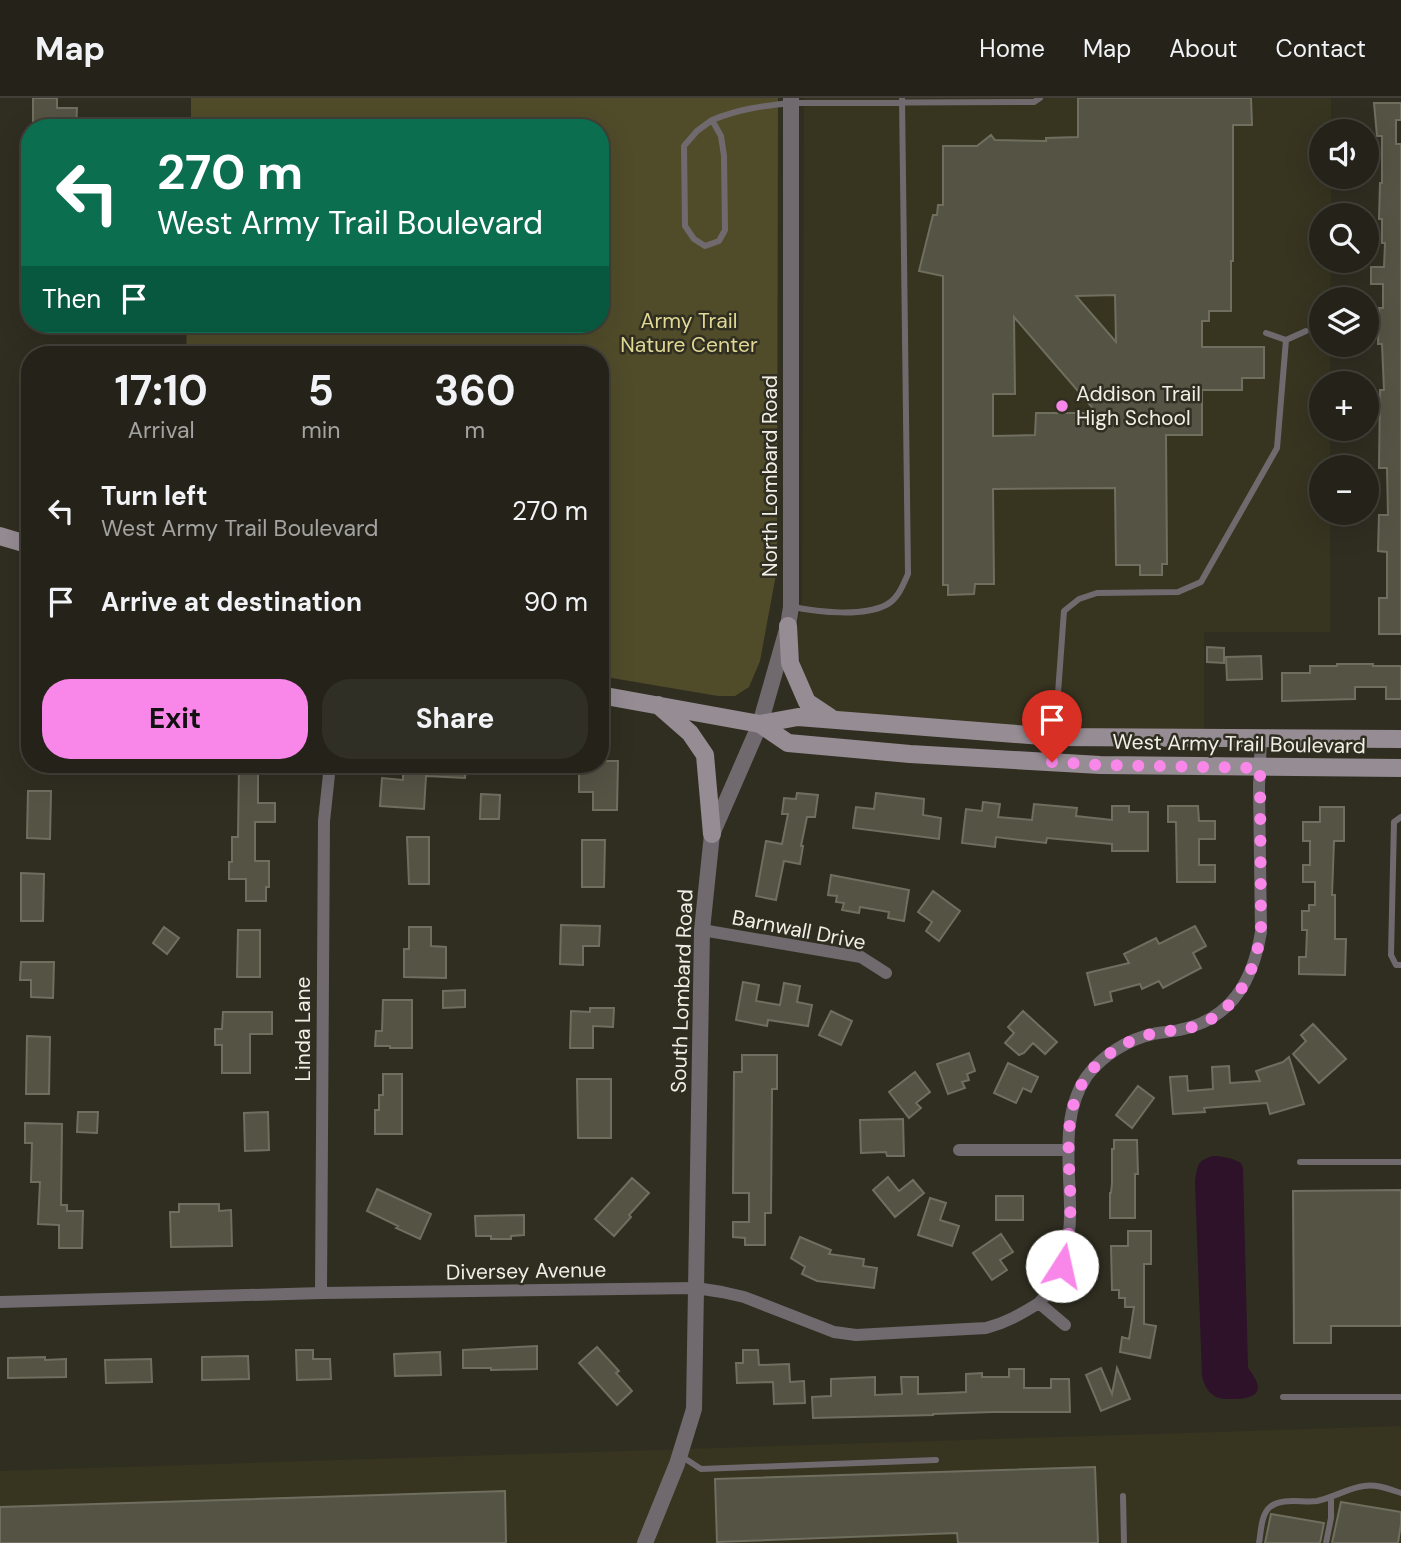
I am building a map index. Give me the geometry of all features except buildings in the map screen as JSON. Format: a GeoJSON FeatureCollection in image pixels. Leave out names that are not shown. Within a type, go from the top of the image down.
{"type":"FeatureCollection","features":[{"type":"Feature","properties":{"kind":"main road"},"geometry":{"type":"LineString","coordinates":[[0,536],[21,542]]}},
{"type":"Feature","properties":{"kind":"main road"},"geometry":{"type":"LineString","coordinates":[[788,626],[790,663],[806,700],[834,720]]}},
{"type":"Feature","properties":{"kind":"main road"},"geometry":{"type":"LineString","coordinates":[[609,697],[760,724]]}},
{"type":"Feature","properties":{"kind":"main road"},"geometry":{"type":"LineString","coordinates":[[658,705],[690,733],[705,755],[712,834]]}},
{"type":"Feature","properties":{"kind":"main road","name":"West Army Trail Boulevard"},"geometry":{"type":"LineString","coordinates":[[760,724],[798,717],[1055,737],[1401,739]]}},
{"type":"Feature","properties":{"kind":"main road","name":"West Army Trail Boulevard"},"geometry":{"type":"LineString","coordinates":[[760,724],[788,743],[910,754],[1100,765],[1401,768]]}},
{"type":"Feature","properties":{"kind":"main road"},"geometry":{"type":"LineString","coordinates":[[1052,762],[1055,737]]}},
{"type":"Feature","properties":{"kind":"street","name":"North Lombard Road"},"geometry":{"type":"LineString","coordinates":[[760,724],[791,607],[791,101]]}},
{"type":"Feature","properties":{"kind":"street","name":"South Lombard Road"},"geometry":{"type":"LineString","coordinates":[[696,1288],[702,930],[712,834],[760,724]]}},
{"type":"Feature","properties":{"kind":"street"},"geometry":{"type":"LineString","coordinates":[[1065,1325],[1038,1303],[1053,1287],[1067,1245],[1070,1219],[1070,1121],[1076,1096],[1095,1066],[1132,1040],[1199,1025],[1217,1015],[1235,999],[1250,975],[1257,955],[1261,932],[1261,738]]}},
{"type":"Feature","properties":{"kind":"street","name":"Linda Lane"},"geometry":{"type":"LineString","coordinates":[[321,1293],[324,821],[329,773]]}},
{"type":"Feature","properties":{"kind":"street","name":"Barnwall Drive"},"geometry":{"type":"LineString","coordinates":[[702,930],[861,957],[886,973]]}},
{"type":"Feature","properties":{"kind":"street"},"geometry":{"type":"LineString","coordinates":[[959,1150],[1069,1150]]}},
{"type":"Feature","properties":{"kind":"street"},"geometry":{"type":"LineString","coordinates":[[650,1541],[694,1409],[696,1288]]}},
{"type":"Feature","properties":{"kind":"street","name":"Diversey Avenue"},"geometry":{"type":"LineString","coordinates":[[0,1302],[321,1293],[696,1288],[744,1297],[815,1326],[856,1335],[986,1328],[1002,1324],[1038,1303]]}},
{"type":"Feature","properties":{"kind":"lane"},"geometry":{"type":"LineString","coordinates":[[712,120],[721,135],[724,156],[725,230],[719,242],[705,246],[694,239],[685,226],[684,146],[697,131],[712,120],[730,112],[791,101],[1034,102],[1040,98]]}},
{"type":"Feature","properties":{"kind":"lane"},"geometry":{"type":"LineString","coordinates":[[791,607],[821,612],[867,611],[888,604],[901,591],[908,574],[902,101]]}},
{"type":"Feature","properties":{"kind":"lane"},"geometry":{"type":"LineString","coordinates":[[1266,332],[1286,340],[1306,331]]}},
{"type":"Feature","properties":{"kind":"lane"},"geometry":{"type":"LineString","coordinates":[[1055,737],[1064,611],[1079,599],[1097,593],[1178,592],[1201,582],[1277,447],[1286,340]]}},
{"type":"Feature","properties":{"kind":"lane"},"geometry":{"type":"LineString","coordinates":[[1401,817],[1394,822],[1393,832],[1391,955],[1395,965],[1401,965]]}},
{"type":"Feature","properties":{"kind":"lane"},"geometry":{"type":"LineString","coordinates":[[1300,1162],[1401,1162]]}},
{"type":"Feature","properties":{"kind":"lane"},"geometry":{"type":"LineString","coordinates":[[1283,1397],[1401,1397]]}},
{"type":"Feature","properties":{"kind":"lane"},"geometry":{"type":"LineString","coordinates":[[680,1455],[701,1469],[936,1460]]}},
{"type":"Feature","properties":{"kind":"lane"},"geometry":{"type":"LineString","coordinates":[[1259,1543],[1265,1513],[1276,1503],[1316,1501],[1362,1485],[1386,1487],[1401,1493]]}},
{"type":"Feature","properties":{"kind":"lane"},"geometry":{"type":"LineString","coordinates":[[1123,1496],[1124,1543]]}},
{"type":"Feature","properties":{"kind":"lane"},"geometry":{"type":"LineString","coordinates":[[1326,1543],[1331,1518],[1331,1497]]}},
{"type":"Feature","properties":{"kind":"shaded area","name":"Addison Trail High School"},"geometry":{"type":"Polygon","coordinates":[[[804,98],[1331,98],[1331,119],[1309,119],[1309,189],[1331,189],[1331,203],[1309,203],[1309,273],[1331,273],[1330,287],[1309,287],[1309,357],[1330,357],[1330,371],[1309,371],[1309,441],[1330,441],[1330,455],[1309,455],[1309,525],[1330,525],[1330,632],[1204,632],[1204,731],[1048,731],[835,712],[815,700],[801,667],[796,635],[802,600],[804,98]]]}},
{"type":"Feature","properties":{"kind":"shaded area"},"geometry":{"type":"Polygon","coordinates":[[[1213,1156],[1234,1160],[1241,1163],[1243,1168],[1248,1368],[1258,1386],[1255,1394],[1244,1398],[1216,1397],[1207,1389],[1202,1376],[1195,1181],[1199,1164],[1213,1156]]]}},
{"type":"Feature","properties":{"kind":"shaded area"},"geometry":{"type":"Polygon","coordinates":[[[1401,1426],[1401,1543],[0,1543],[0,1471],[1401,1426]]]}},
{"type":"Feature","properties":{"kind":"green space","name":"Army Trail Nature Center"},"geometry":{"type":"Polygon","coordinates":[[[191,98],[778,98],[777,569],[760,661],[749,687],[735,696],[718,696],[609,678],[609,346],[186,346],[187,333],[609,333],[609,119],[191,119],[191,98]]]}},
{"type":"Feature","properties":{"kind":"place","name":"Addison Trail High School"},"geometry":{"type":"Point","coordinates":[1062,406]}},
{"type":"Feature","properties":{"kind":"route"},"geometry":{"type":"LineString","coordinates":[[1052,762],[1260,768],[1261,932],[1250,975],[1235,999],[1217,1015],[1199,1025],[1132,1040],[1106,1057],[1088,1074],[1076,1096],[1070,1121],[1070,1219],[1062,1266]]}}]}
